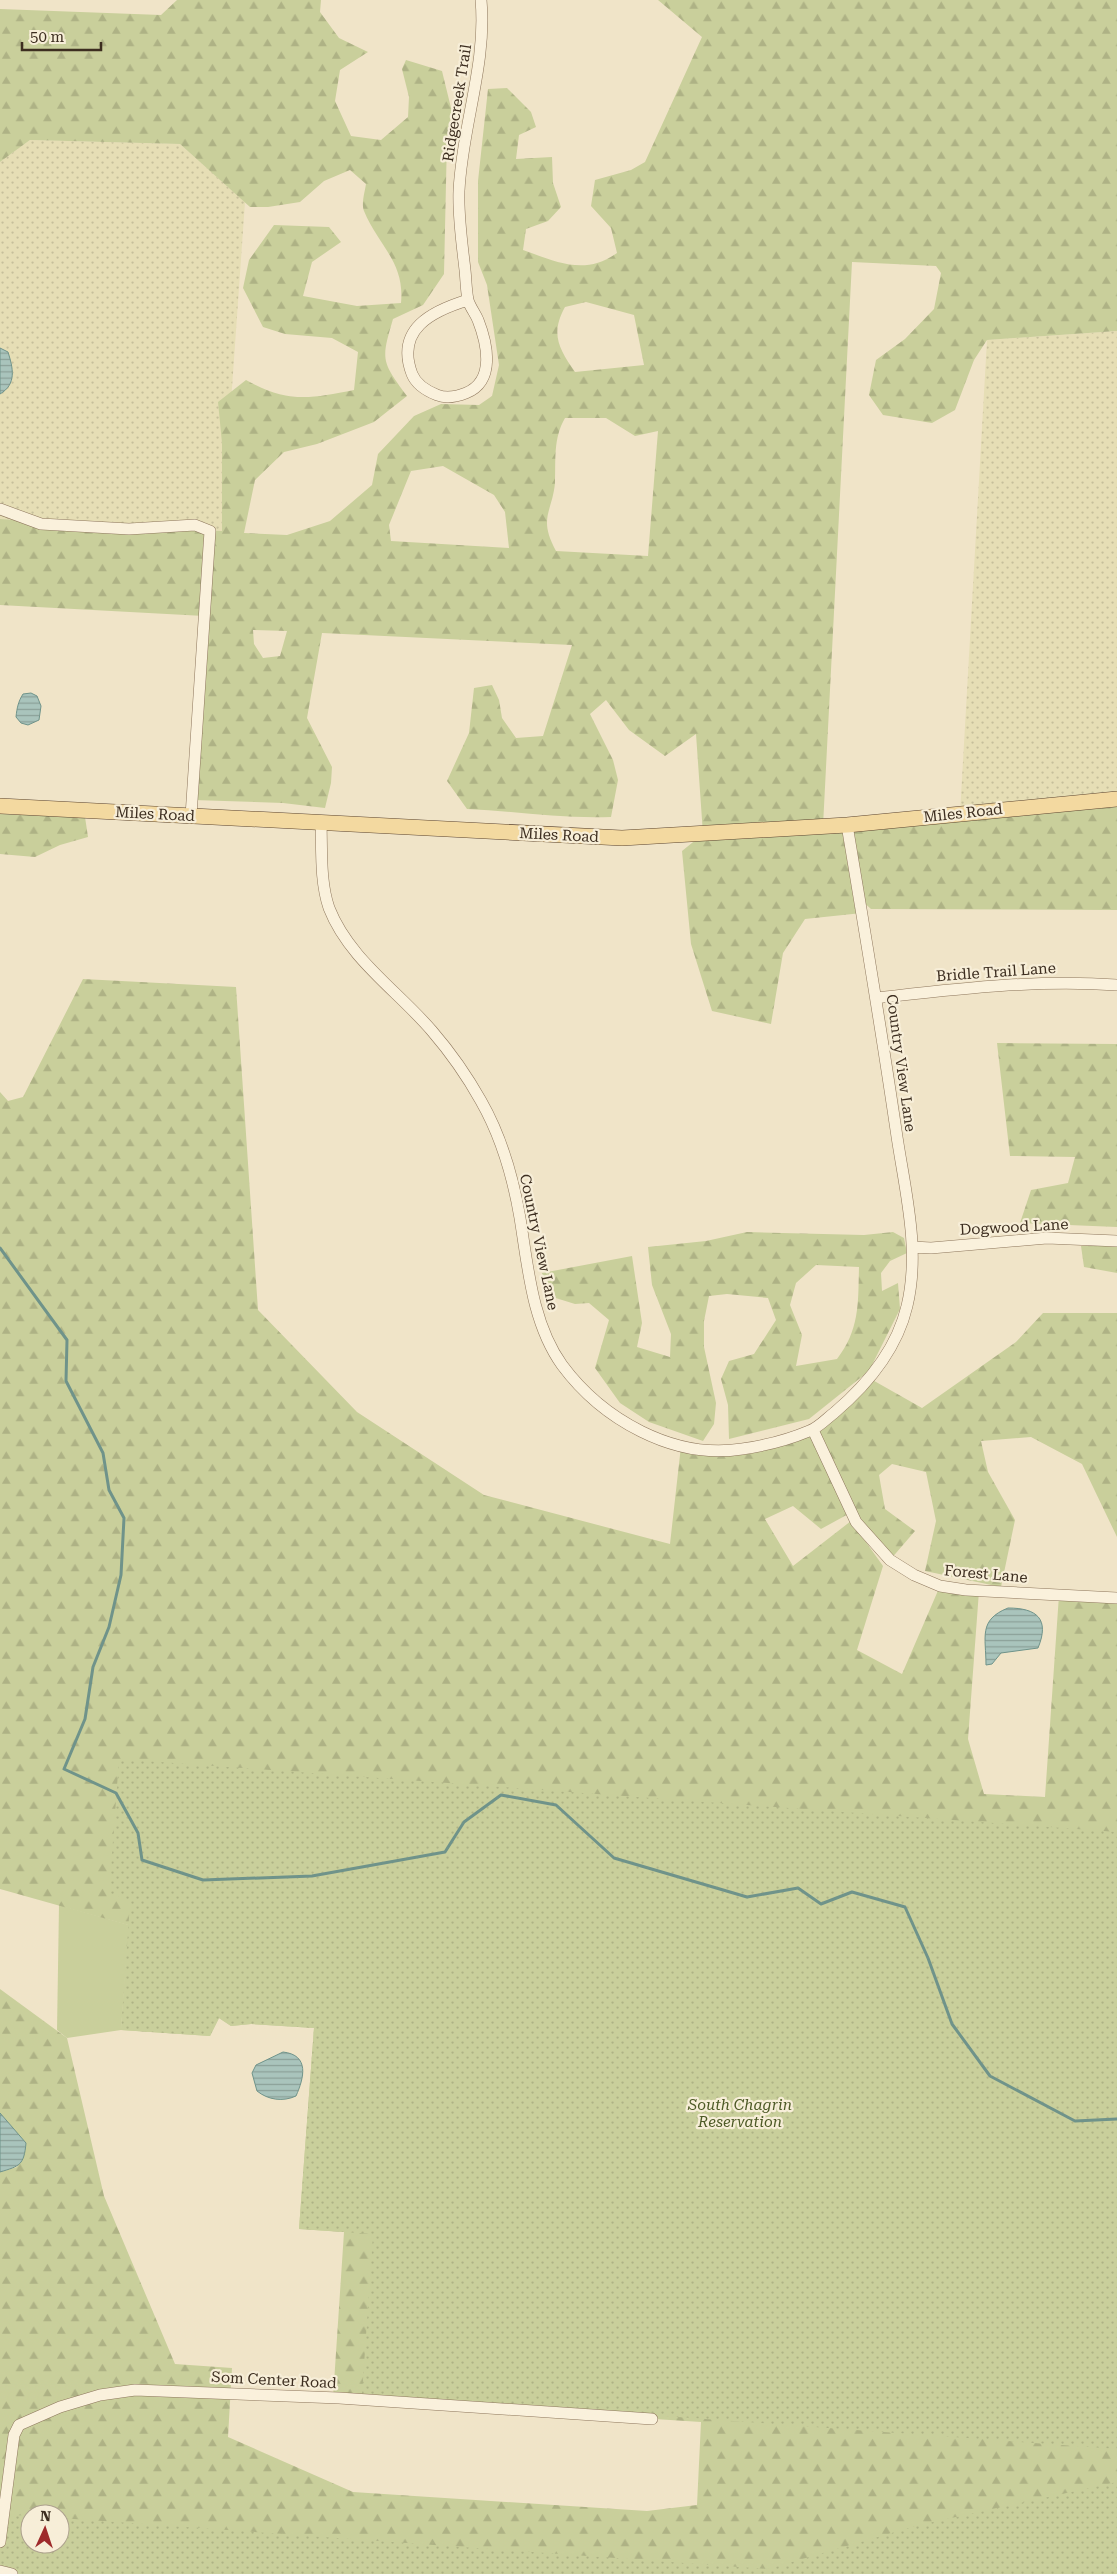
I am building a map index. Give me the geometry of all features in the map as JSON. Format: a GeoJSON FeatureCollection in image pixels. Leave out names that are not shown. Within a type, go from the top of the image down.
{"type":"FeatureCollection","features":[{"type":"Feature","properties":{"kind":"main road","name":"Miles Road"},"geometry":{"type":"LineString","coordinates":[[0,806],[622,838],[846,825],[1117,799]]}},
{"type":"Feature","properties":{"kind":"street","name":"Ridgecreek Trail"},"geometry":{"type":"LineString","coordinates":[[468,300],[437,311],[413,332],[407,343],[406,355],[414,379],[429,392],[444,398],[472,391],[481,380],[487,368],[484,341],[468,300],[460,225],[459,191],[465,133],[481,54],[483,20],[481,0]]}},
{"type":"Feature","properties":{"kind":"street"},"geometry":{"type":"LineString","coordinates":[[0,509],[41,524],[129,529],[195,525],[210,531],[191,816]]}},
{"type":"Feature","properties":{"kind":"street","name":"Country View Lane"},"geometry":{"type":"LineString","coordinates":[[321,824],[323,878],[328,904],[343,937],[432,1030],[467,1077],[501,1143],[513,1184],[530,1283],[542,1327],[560,1362],[583,1389],[608,1412],[670,1444],[704,1451],[742,1449],[813,1430],[843,1405],[870,1378],[894,1343],[907,1306],[913,1247],[876,998],[846,825]]}},
{"type":"Feature","properties":{"kind":"street","name":"Bridle Trail Lane"},"geometry":{"type":"LineString","coordinates":[[876,998],[991,985],[1046,983],[1117,985]]}},
{"type":"Feature","properties":{"kind":"street","name":"Dogwood Lane"},"geometry":{"type":"LineString","coordinates":[[913,1247],[931,1248],[1047,1238],[1117,1241]]}},
{"type":"Feature","properties":{"kind":"street","name":"Forest Lane"},"geometry":{"type":"LineString","coordinates":[[813,1430],[856,1522],[890,1560],[914,1575],[940,1586],[966,1590],[1117,1598]]}},
{"type":"Feature","properties":{"kind":"street","name":"Som Center Road"},"geometry":{"type":"LineString","coordinates":[[0,2542],[14,2435],[19,2425],[60,2407],[118,2391],[161,2390],[333,2398],[652,2419]]}},
{"type":"Feature","properties":{"kind":"street"},"geometry":{"type":"LineString","coordinates":[[0,2571],[12,2574]]}},
{"type":"Feature","properties":{"kind":"shaded area"},"geometry":{"type":"Polygon","coordinates":[[[30,140],[180,144],[245,202],[222,531],[0,519],[0,162],[30,140]]]}},
{"type":"Feature","properties":{"kind":"shaded area"},"geometry":{"type":"Polygon","coordinates":[[[1117,331],[1117,799],[960,814],[987,340],[1117,331]]]}},
{"type":"Feature","properties":{"kind":"green space"},"geometry":{"type":"Polygon","coordinates":[[[177,0],[321,0],[320,12],[339,38],[368,52],[340,70],[335,101],[351,136],[381,140],[408,117],[409,97],[402,69],[406,60],[442,71],[452,112],[447,139],[444,274],[423,305],[393,319],[386,343],[385,352],[388,367],[407,396],[374,422],[317,444],[284,452],[255,480],[244,533],[287,535],[330,521],[372,485],[378,454],[414,416],[441,404],[479,405],[492,396],[499,365],[487,285],[478,262],[478,181],[488,89],[507,88],[531,112],[536,127],[519,135],[516,159],[552,157],[553,183],[561,207],[548,221],[526,229],[523,250],[571,265],[594,264],[617,253],[611,228],[591,206],[595,180],[631,170],[645,162],[702,37],[658,0],[1117,0],[1117,331],[987,340],[974,360],[955,410],[932,423],[883,415],[869,395],[876,360],[905,339],[934,309],[941,273],[936,266],[852,262],[823,826],[1117,799],[1117,910],[871,909],[859,898],[862,913],[805,919],[783,953],[771,1024],[712,1011],[691,944],[682,851],[703,834],[696,734],[665,756],[629,730],[606,700],[590,714],[613,760],[618,780],[611,817],[557,816],[467,809],[447,781],[469,733],[474,688],[492,685],[499,700],[502,718],[516,738],[543,736],[572,645],[322,633],[307,718],[332,767],[331,783],[325,808],[283,803],[193,800],[204,616],[0,605],[0,519],[222,531],[222,443],[218,402],[246,380],[274,393],[286,396],[311,397],[354,390],[358,352],[332,338],[285,334],[263,327],[243,288],[249,260],[274,225],[329,227],[341,242],[312,262],[303,296],[357,306],[401,303],[401,289],[395,265],[363,208],[366,184],[350,170],[324,181],[300,202],[268,207],[250,207],[180,144],[30,140],[0,162],[0,9],[161,15],[177,0]],[[586,302],[565,307],[558,325],[558,341],[575,372],[644,365],[634,315],[586,302]],[[565,418],[561,426],[556,449],[555,483],[547,523],[556,551],[648,556],[658,431],[635,436],[606,418],[565,418]],[[443,466],[411,471],[389,525],[391,541],[509,548],[505,512],[494,495],[443,466]],[[253,630],[254,644],[263,658],[280,656],[287,631],[253,630]]]}},
{"type":"Feature","properties":{"kind":"green space"},"geometry":{"type":"Polygon","coordinates":[[[0,814],[85,817],[88,837],[60,845],[35,857],[0,854],[0,814]]]}},
{"type":"Feature","properties":{"kind":"green space"},"geometry":{"type":"Polygon","coordinates":[[[83,979],[236,987],[258,1310],[357,1412],[484,1495],[670,1544],[681,1446],[704,1451],[813,1430],[869,1378],[922,1408],[1016,1342],[1043,1313],[1117,1313],[1117,1537],[1082,1464],[1031,1437],[981,1441],[988,1472],[1015,1520],[1001,1587],[925,1571],[936,1521],[926,1472],[892,1464],[879,1475],[885,1509],[915,1531],[890,1560],[852,1512],[821,1529],[793,1506],[765,1519],[793,1566],[851,1521],[883,1566],[857,1650],[902,1674],[940,1586],[979,1591],[968,1739],[984,1794],[1045,1797],[1059,1595],[1117,1598],[1117,2574],[0,2574],[0,2172],[17,2167],[26,2144],[0,2113],[0,1989],[67,2038],[104,2196],[175,2364],[232,2368],[228,2437],[353,2492],[647,2511],[697,2505],[701,2422],[333,2398],[344,2232],[299,2229],[314,2028],[251,2024],[231,2026],[219,2018],[210,2036],[121,2030],[128,1925],[0,1889],[0,1092],[8,1101],[23,1097],[83,979]]]}},
{"type":"Feature","properties":{"kind":"green space"},"geometry":{"type":"Polygon","coordinates":[[[997,1043],[1117,1044],[1117,1227],[1020,1223],[1031,1190],[1068,1183],[1075,1157],[1010,1156],[997,1043]]]}},
{"type":"Feature","properties":{"kind":"green space"},"geometry":{"type":"Polygon","coordinates":[[[747,1232],[864,1235],[893,1232],[904,1238],[907,1253],[890,1261],[881,1273],[882,1291],[898,1283],[900,1309],[869,1371],[809,1419],[729,1439],[728,1405],[721,1379],[729,1361],[754,1354],[776,1320],[768,1298],[727,1294],[709,1296],[704,1321],[704,1347],[716,1403],[714,1424],[703,1441],[649,1422],[620,1403],[595,1368],[609,1320],[589,1303],[575,1304],[546,1295],[542,1273],[632,1256],[642,1323],[637,1347],[670,1357],[671,1334],[652,1285],[648,1247],[706,1241],[747,1232]],[[816,1265],[796,1283],[790,1305],[802,1335],[796,1366],[837,1359],[845,1348],[854,1326],[856,1315],[859,1267],[816,1265]]]}},
{"type":"Feature","properties":{"kind":"green space"},"geometry":{"type":"Polygon","coordinates":[[[1117,1244],[1117,1273],[1084,1267],[1081,1246],[1117,1244]]]}},
{"type":"Feature","properties":{"kind":"green space","name":"South Chagrin Reservation"},"geometry":{"type":"Polygon","coordinates":[[[119,1759],[1117,1832],[1117,2449],[362,2394],[373,2234],[299,2229],[314,2028],[251,2024],[231,2026],[219,2018],[210,2036],[121,2030],[130,1903],[116,1895],[109,1895],[119,1759]]]}},
{"type":"Feature","properties":{"kind":"green space"},"geometry":{"type":"Polygon","coordinates":[[[59,1905],[129,1925],[121,2030],[67,2038],[57,2030],[59,1905]]]}},
{"type":"Feature","properties":{"kind":"green space"},"geometry":{"type":"Polygon","coordinates":[[[1117,2482],[1117,2574],[0,2574],[0,2514],[20,2515],[20,2554],[70,2554],[70,2519],[768,2569],[919,2525],[1117,2482]]]}},
{"type":"Feature","properties":{"kind":"water"},"geometry":{"type":"Polygon","coordinates":[[[0,348],[8,352],[12,375],[9,385],[0,394],[0,348]]]}},
{"type":"Feature","properties":{"kind":"water"},"geometry":{"type":"Polygon","coordinates":[[[31,693],[37,696],[41,706],[39,720],[28,725],[21,723],[16,717],[18,705],[23,694],[31,693]]]}},
{"type":"Feature","properties":{"kind":"water"},"geometry":{"type":"Polygon","coordinates":[[[1008,1608],[1027,1610],[1038,1617],[1042,1630],[1038,1648],[1001,1653],[992,1664],[986,1665],[985,1638],[988,1624],[998,1613],[1008,1608]]]}},
{"type":"Feature","properties":{"kind":"water"},"geometry":{"type":"Polygon","coordinates":[[[283,2052],[298,2058],[303,2068],[303,2075],[296,2096],[286,2099],[271,2098],[257,2091],[252,2073],[256,2065],[283,2052]]]}},
{"type":"Feature","properties":{"kind":"water"},"geometry":{"type":"Polygon","coordinates":[[[0,2113],[26,2143],[24,2156],[20,2164],[0,2172],[0,2113]]]}},
{"type":"Feature","properties":{"kind":"waterway"},"geometry":{"type":"LineString","coordinates":[[0,1248],[67,1340],[66,1381],[103,1453],[109,1490],[124,1518],[121,1575],[109,1627],[93,1667],[85,1719],[64,1769],[116,1793],[138,1833],[142,1860],[203,1880],[312,1876],[445,1852],[464,1822],[501,1795],[556,1805],[614,1858],[747,1897],[798,1888],[821,1904],[852,1892],[905,1907],[928,1958],[952,2024],[990,2076],[1075,2121],[1117,2119]]}}]}
